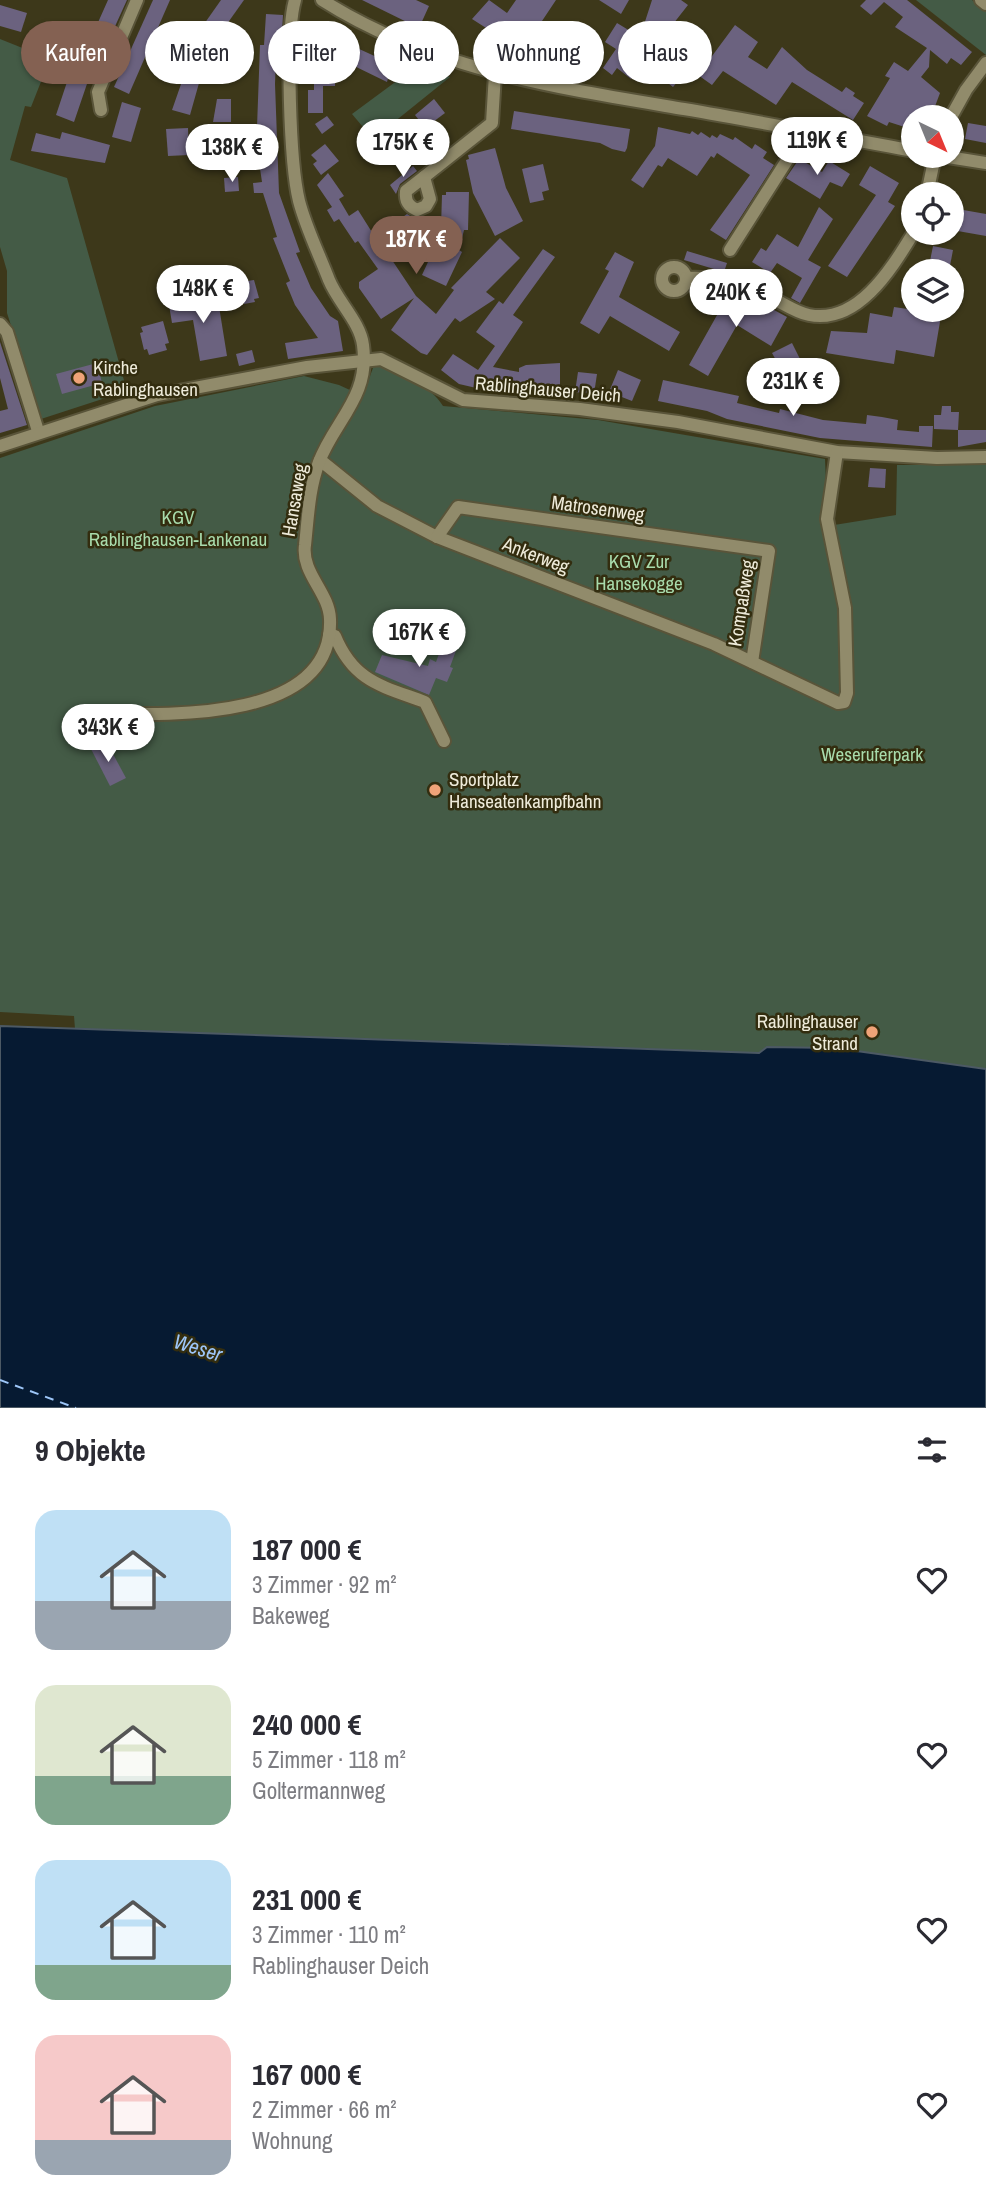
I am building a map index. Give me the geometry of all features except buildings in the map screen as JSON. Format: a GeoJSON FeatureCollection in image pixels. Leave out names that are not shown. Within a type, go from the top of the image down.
{"type":"FeatureCollection","features":[{"type":"Feature","properties":{"kind":"street"},"geometry":{"type":"LineString","coordinates":[[100,110],[98,92],[137,0]]}},
{"type":"Feature","properties":{"kind":"street"},"geometry":{"type":"LineString","coordinates":[[295,0],[292,126],[294,175],[299,202],[336,296],[360,335],[364,359]]}},
{"type":"Feature","properties":{"kind":"street"},"geometry":{"type":"LineString","coordinates":[[322,0],[407,44],[473,68]]}},
{"type":"Feature","properties":{"kind":"street"},"geometry":{"type":"LineString","coordinates":[[981,0],[986,4]]}},
{"type":"Feature","properties":{"kind":"street"},"geometry":{"type":"LineString","coordinates":[[958,105],[986,63]]}},
{"type":"Feature","properties":{"kind":"street"},"geometry":{"type":"LineString","coordinates":[[424,177],[492,123],[494,84]]}},
{"type":"Feature","properties":{"kind":"street"},"geometry":{"type":"LineString","coordinates":[[540,84],[901,149]]}},
{"type":"Feature","properties":{"kind":"street"},"geometry":{"type":"LineString","coordinates":[[730,250],[798,144],[803,131]]}},
{"type":"Feature","properties":{"kind":"street"},"geometry":{"type":"LineString","coordinates":[[964,160],[986,163]]}},
{"type":"Feature","properties":{"kind":"street"},"geometry":{"type":"LineString","coordinates":[[686,278],[714,279],[757,291],[810,316],[827,315],[863,298],[894,273],[908,245]]}},
{"type":"Feature","properties":{"kind":"street"},"geometry":{"type":"LineString","coordinates":[[0,324],[7,332],[38,431]]}},
{"type":"Feature","properties":{"kind":"street","name":"Rablinghauser Deich"},"geometry":{"type":"LineString","coordinates":[[0,446],[38,431],[157,395],[364,359],[388,361],[463,400],[580,409],[678,422],[837,452],[937,458],[986,457]]}},
{"type":"Feature","properties":{"kind":"street","name":"Hansaweg"},"geometry":{"type":"LineString","coordinates":[[329,635],[330,615],[303,556],[312,487],[320,460],[355,401],[364,359]]}},
{"type":"Feature","properties":{"kind":"street","name":"Ankerweg"},"geometry":{"type":"LineString","coordinates":[[320,460],[377,506],[437,537],[752,662],[838,703],[844,702],[847,693],[845,608],[827,519],[837,452]]}},
{"type":"Feature","properties":{"kind":"street","name":"Matrosenweg"},"geometry":{"type":"LineString","coordinates":[[437,537],[458,507],[769,551]]}},
{"type":"Feature","properties":{"kind":"street","name":"Kompaßweg"},"geometry":{"type":"LineString","coordinates":[[752,662],[769,551]]}},
{"type":"Feature","properties":{"kind":"street"},"geometry":{"type":"LineString","coordinates":[[93,713],[148,715],[221,711],[253,702],[285,691],[312,674],[324,653],[329,635],[335,636],[345,658],[358,673],[375,684],[425,702],[444,741]]}},
{"type":"Feature","properties":{"kind":"green space"},"geometry":{"type":"Polygon","coordinates":[[[916,0],[972,0],[986,11],[986,55],[916,0]]]}},
{"type":"Feature","properties":{"kind":"green space"},"geometry":{"type":"Polygon","coordinates":[[[0,39],[21,47],[21,84],[40,84],[31,107],[25,106],[10,160],[67,178],[127,391],[41,419],[7,313],[7,271],[0,247],[0,39]]]}},
{"type":"Feature","properties":{"kind":"green space"},"geometry":{"type":"Polygon","coordinates":[[[393,84],[441,84],[373,139],[352,114],[393,84]]]}},
{"type":"Feature","properties":{"kind":"green space"},"geometry":{"type":"Polygon","coordinates":[[[374,365],[393,369],[413,379],[430,391],[443,406],[598,420],[825,459],[828,526],[896,515],[897,465],[986,465],[986,1069],[835,1048],[767,1047],[759,1053],[75,1029],[74,1016],[0,1012],[0,458],[155,406],[304,376],[339,385],[363,396],[374,365]]]}},
{"type":"Feature","properties":{"kind":"water","name":"Weser"},"geometry":{"type":"Polygon","coordinates":[[[0,1026],[759,1053],[767,1047],[835,1048],[986,1069],[986,1408],[0,1408],[0,1026]]]}},
{"type":"Feature","properties":{"kind":"ferry route"},"geometry":{"type":"LineString","coordinates":[[0,1380],[76,1408]]}},
{"type":"Feature","properties":{"kind":"place","name":"Kirche Rablinghausen"},"geometry":{"type":"Point","coordinates":[79,378]}},
{"type":"Feature","properties":{"kind":"place","name":"Sportplatz Hanseatenkampfbahn"},"geometry":{"type":"Point","coordinates":[435,790]}},
{"type":"Feature","properties":{"kind":"place","name":"Rablinghauser Strand"},"geometry":{"type":"Point","coordinates":[872,1032]}},
{"type":"Feature","properties":{"kind":"park label","name":"KGV Rablinghausen-Lankenau"},"geometry":{"type":"Point","coordinates":[178,528]}},
{"type":"Feature","properties":{"kind":"park label","name":"KGV Zur Hansekogge"},"geometry":{"type":"Point","coordinates":[639,572]}},
{"type":"Feature","properties":{"kind":"park label","name":"Weseruferpark"},"geometry":{"type":"Point","coordinates":[872,754]}}]}
